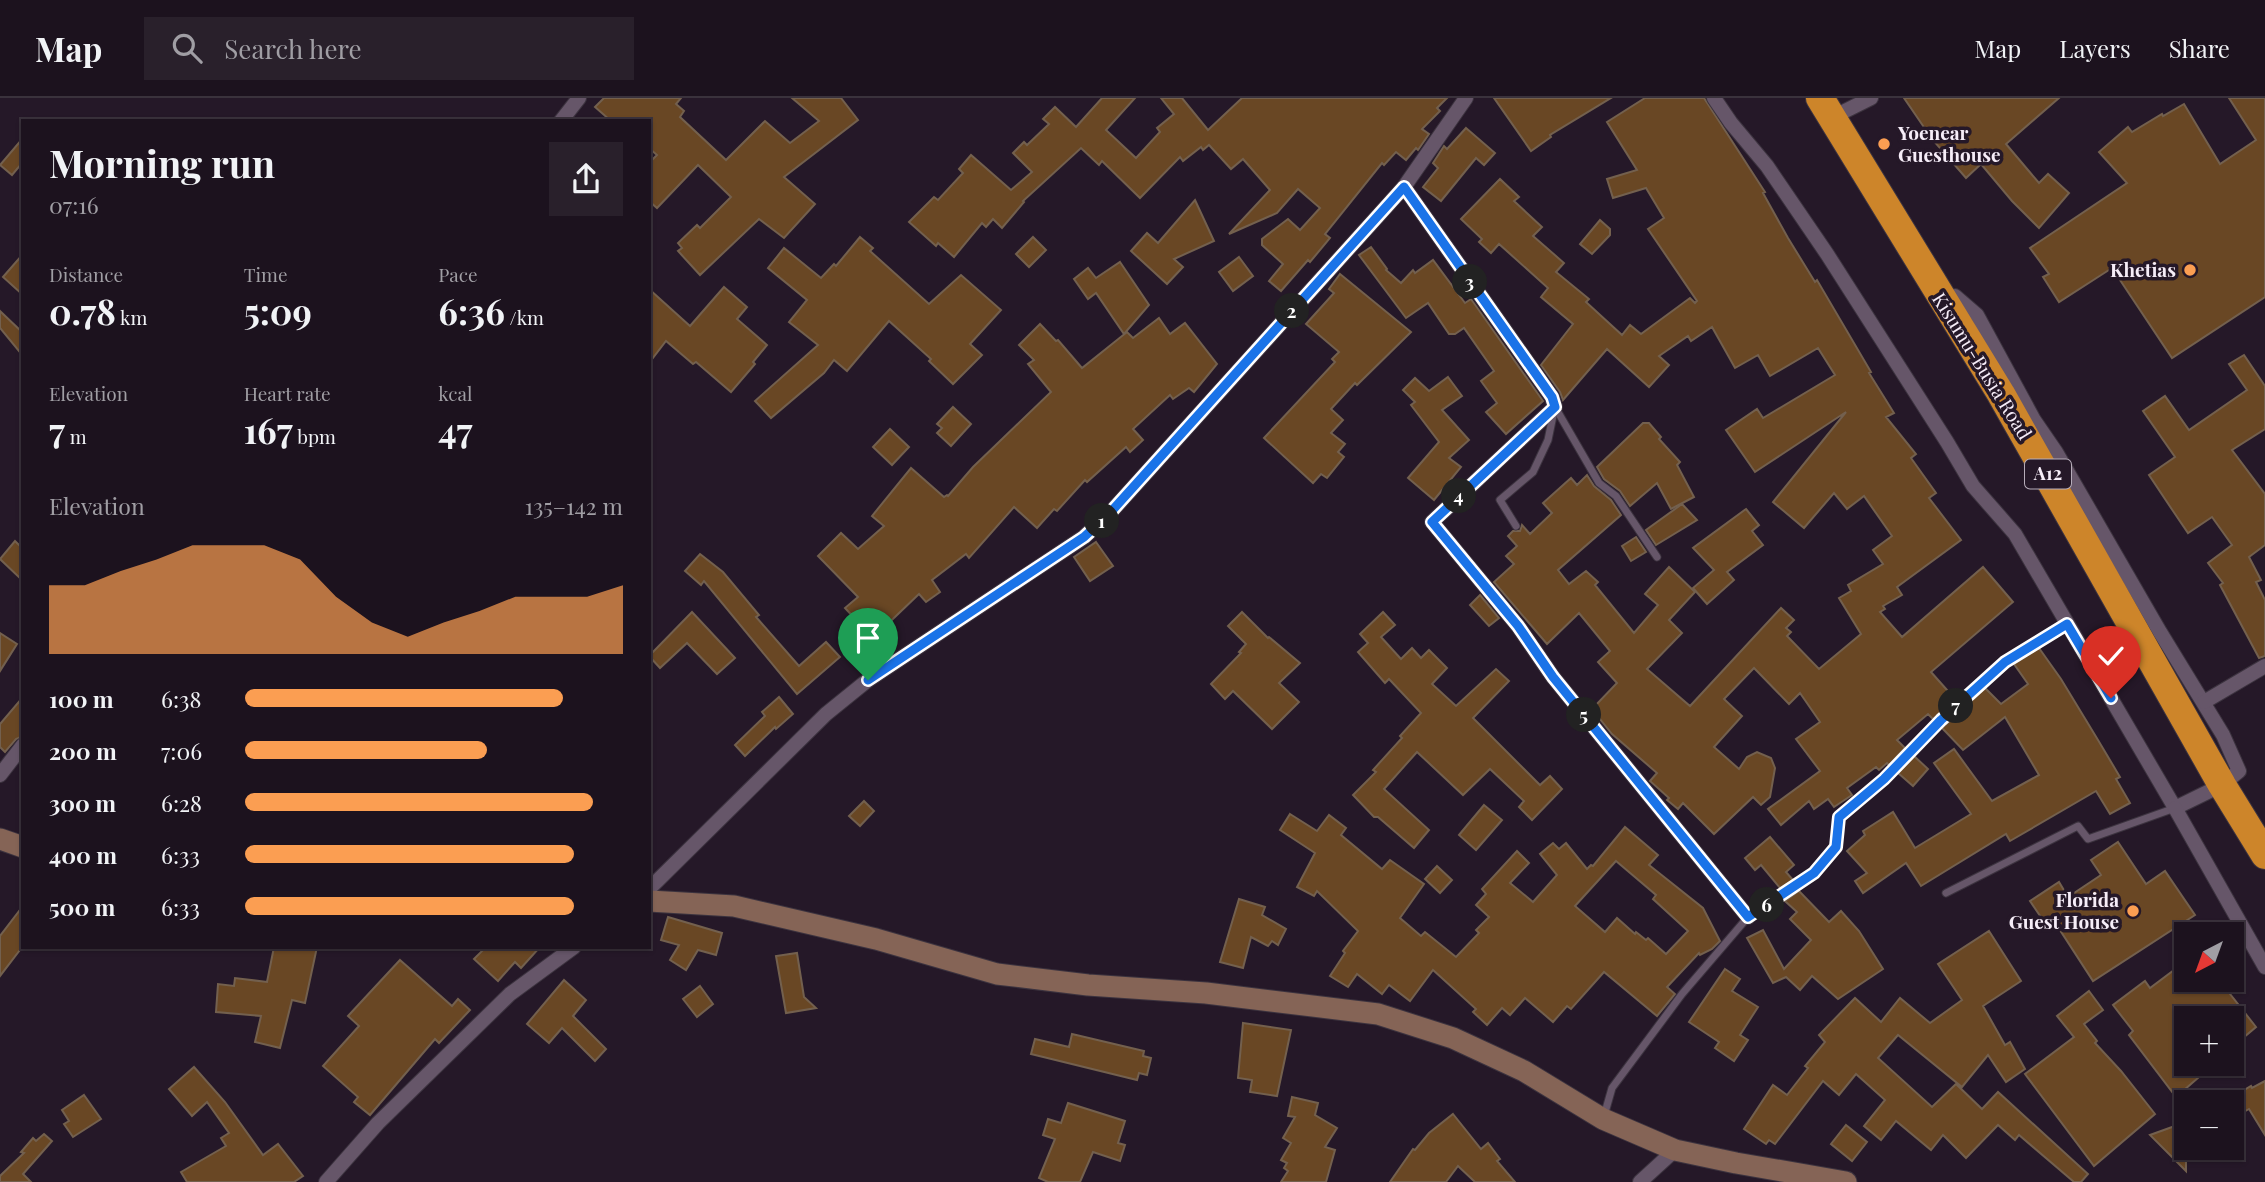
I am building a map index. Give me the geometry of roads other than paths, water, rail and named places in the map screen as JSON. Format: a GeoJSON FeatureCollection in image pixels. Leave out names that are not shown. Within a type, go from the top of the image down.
{"type":"FeatureCollection","features":[{"type":"Feature","properties":{"kind":"highway","name":"Kisumu-Busia Road"},"geometry":{"type":"LineString","coordinates":[[1826,108],[2001,394],[2222,785],[2265,855]]}},
{"type":"Feature","properties":{"kind":"street"},"geometry":{"type":"LineString","coordinates":[[563,119],[579,98]]}},
{"type":"Feature","properties":{"kind":"street"},"geometry":{"type":"LineString","coordinates":[[651,887],[826,714],[868,680],[1084,537],[1101,522],[1404,187],[1466,98]]}},
{"type":"Feature","properties":{"kind":"street"},"geometry":{"type":"LineString","coordinates":[[1714,98],[1767,166],[1827,254],[1973,486],[2015,534],[2265,967]]}},
{"type":"Feature","properties":{"kind":"street"},"geometry":{"type":"LineString","coordinates":[[1826,108],[1871,98]]}},
{"type":"Feature","properties":{"kind":"street"},"geometry":{"type":"LineString","coordinates":[[1404,187],[1552,397],[1555,407],[1432,522],[1518,626],[1553,677],[1748,917]]}},
{"type":"Feature","properties":{"kind":"street"},"geometry":{"type":"LineString","coordinates":[[1942,301],[1955,296],[1977,315],[2034,420],[2056,452],[2229,746],[2239,771],[2222,785],[2175,808]]}},
{"type":"Feature","properties":{"kind":"street"},"geometry":{"type":"LineString","coordinates":[[2204,702],[2265,666]]}},
{"type":"Feature","properties":{"kind":"street"},"geometry":{"type":"LineString","coordinates":[[0,775],[21,749]]}},
{"type":"Feature","properties":{"kind":"street"},"geometry":{"type":"LineString","coordinates":[[0,839],[21,845]]}},
{"type":"Feature","properties":{"kind":"street"},"geometry":{"type":"LineString","coordinates":[[651,901],[734,906],[876,939],[997,974],[1088,985],[1206,993],[1378,1014],[1454,1038],[1524,1071],[1603,1119],[1675,1150],[1846,1182]]}},
{"type":"Feature","properties":{"kind":"street"},"geometry":{"type":"LineString","coordinates":[[326,1182],[378,1123],[510,994],[571,949]]}},
{"type":"Feature","properties":{"kind":"street"},"geometry":{"type":"LineString","coordinates":[[1640,1182],[1675,1150]]}},
{"type":"Feature","properties":{"kind":"lane"},"geometry":{"type":"LineString","coordinates":[[1517,526],[1500,500],[1533,472],[1548,440],[1555,407]]}},
{"type":"Feature","properties":{"kind":"lane"},"geometry":{"type":"LineString","coordinates":[[1555,407],[1599,483],[1616,496],[1657,557]]}},
{"type":"Feature","properties":{"kind":"lane"},"geometry":{"type":"LineString","coordinates":[[1603,1119],[1612,1088],[1682,994],[1748,917],[1814,873],[1836,847],[1839,817],[1884,779],[1941,720],[2005,662],[2067,624]]}},
{"type":"Feature","properties":{"kind":"lane"},"geometry":{"type":"LineString","coordinates":[[1946,893],[2078,826],[2088,839],[2175,808]]}},
{"type":"Feature","properties":{"kind":"place","name":"Yoenear Guesthouse"},"geometry":{"type":"Point","coordinates":[1884,144]}},
{"type":"Feature","properties":{"kind":"place","name":"Khetias"},"geometry":{"type":"Point","coordinates":[2190,270]}},
{"type":"Feature","properties":{"kind":"place","name":"Florida Guest House"},"geometry":{"type":"Point","coordinates":[2133,911]}}]}
